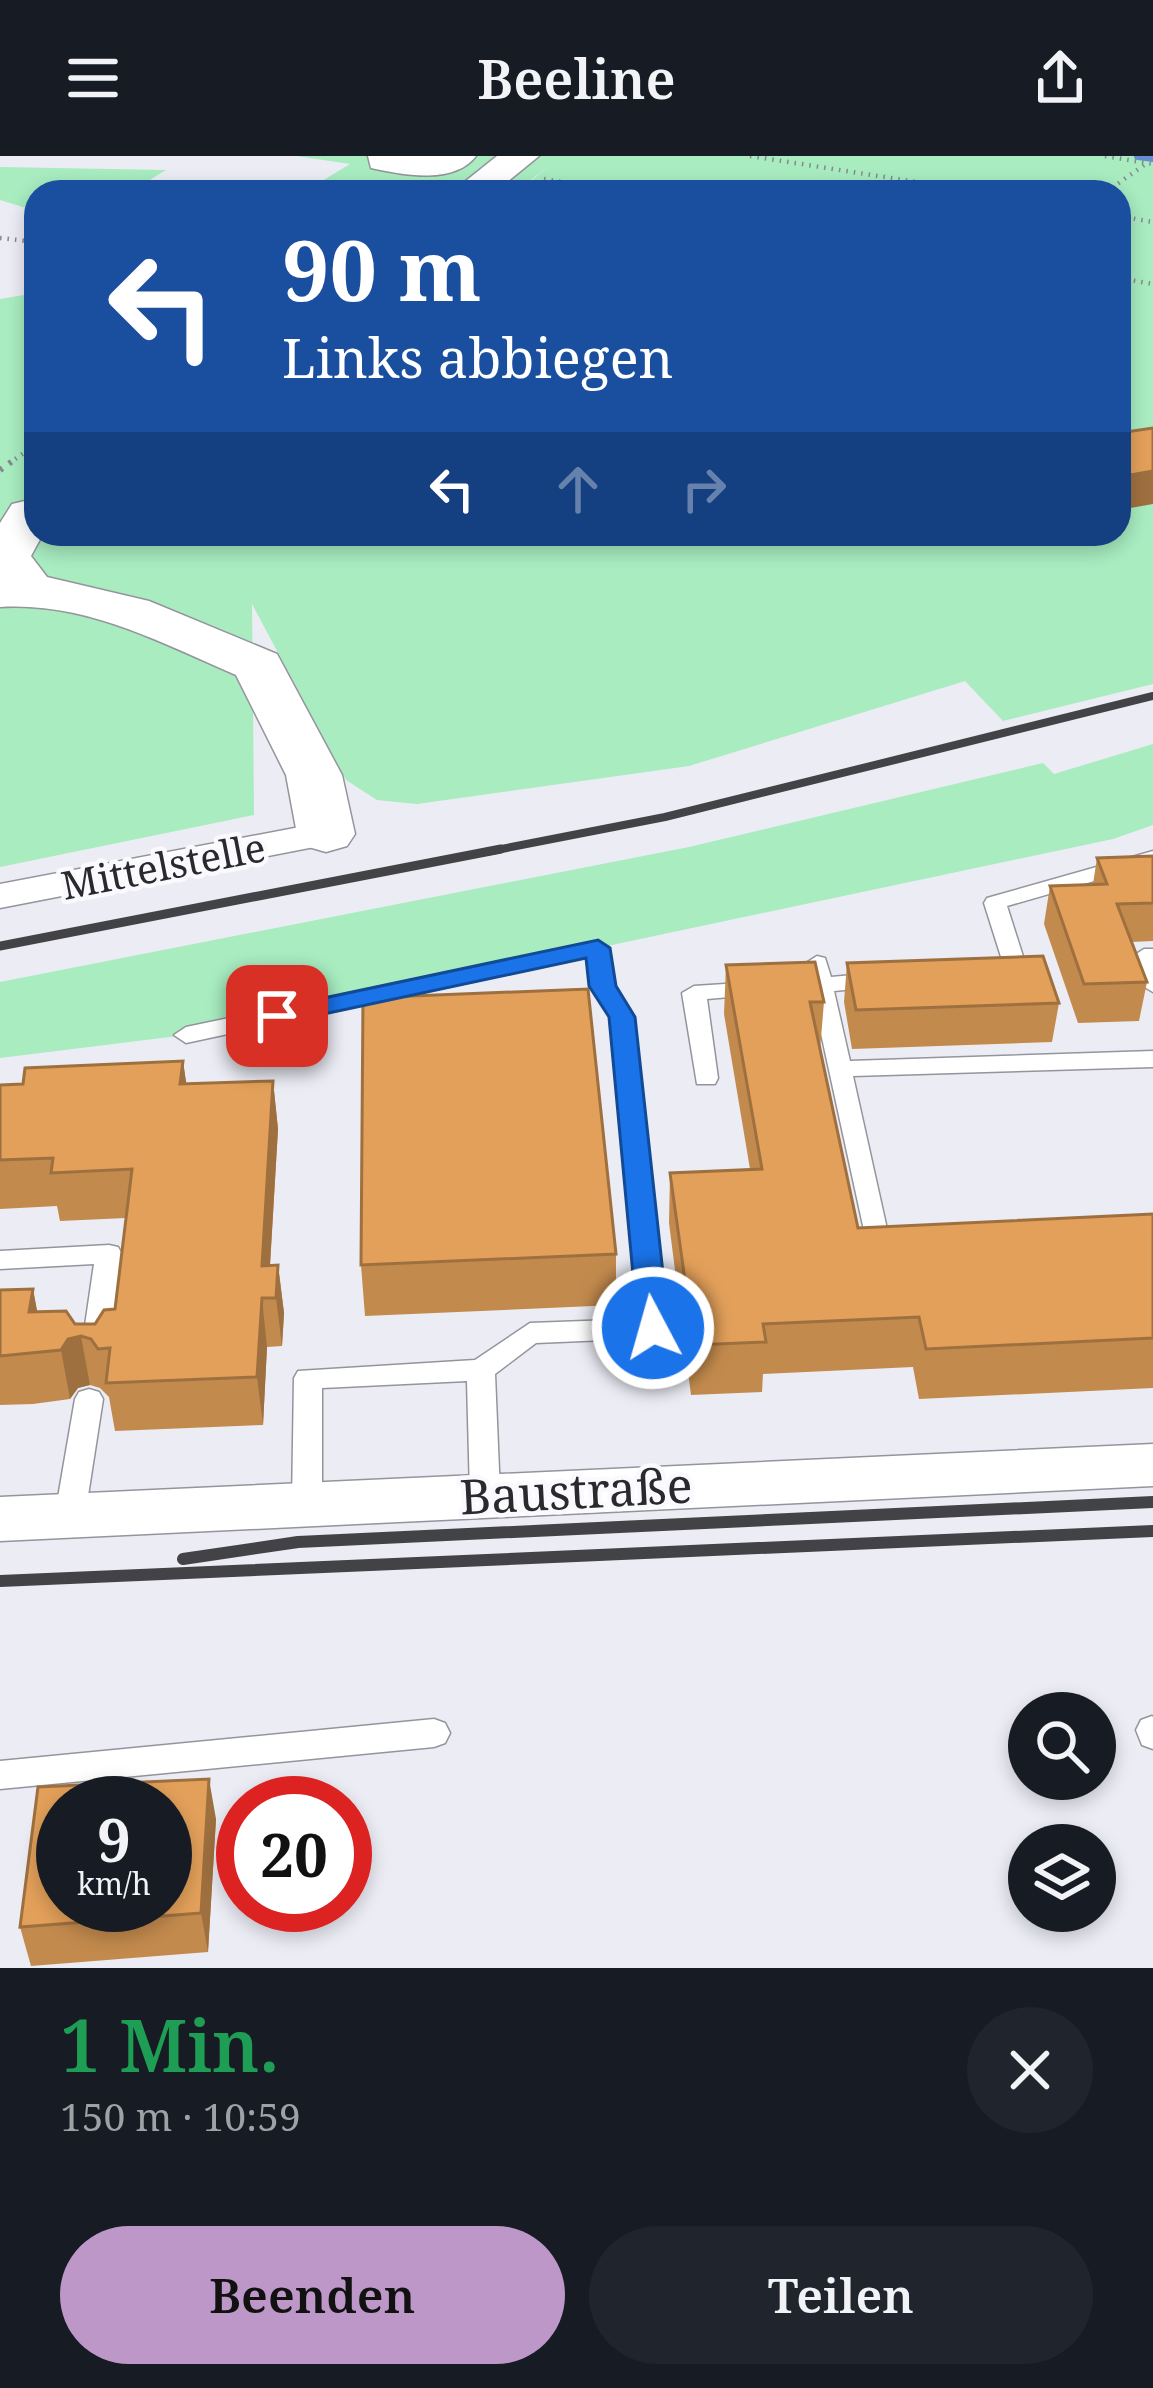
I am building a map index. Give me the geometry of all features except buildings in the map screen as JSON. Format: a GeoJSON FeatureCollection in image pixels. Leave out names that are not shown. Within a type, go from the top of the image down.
{"type":"FeatureCollection","features":[{"type":"Feature","properties":{"kind":"highway"},"geometry":{"type":"LineString","coordinates":[[372,158],[432,175],[472,156]]}},
{"type":"Feature","properties":{"kind":"highway"},"geometry":{"type":"LineString","coordinates":[[499,180],[529,167]]}},
{"type":"Feature","properties":{"kind":"highway"},"geometry":{"type":"LineString","coordinates":[[20,504],[6,557],[15,590],[118,609],[258,665],[314,775],[326,834]]}},
{"type":"Feature","properties":{"kind":"street","name":"Mittelstelle"},"geometry":{"type":"LineString","coordinates":[[0,896],[326,834]]}},
{"type":"Feature","properties":{"kind":"street","name":"Baustraße"},"geometry":{"type":"LineString","coordinates":[[0,1519],[1153,1465]]}},
{"type":"Feature","properties":{"kind":"lane"},"geometry":{"type":"LineString","coordinates":[[973,973],[1016,969],[995,903],[1153,857]]}},
{"type":"Feature","properties":{"kind":"lane"},"geometry":{"type":"LineString","coordinates":[[186,1035],[598,948],[602,986],[622,1017],[653,1328],[530,1334],[481,1370],[308,1378],[307,1504]]}},
{"type":"Feature","properties":{"kind":"lane"},"geometry":{"type":"LineString","coordinates":[[1153,956],[1144,956],[1153,985]]}},
{"type":"Feature","properties":{"kind":"lane"},"geometry":{"type":"LineString","coordinates":[[706,1078],[694,993],[819,974],[908,978]]}},
{"type":"Feature","properties":{"kind":"lane"},"geometry":{"type":"LineString","coordinates":[[819,974],[876,1238],[922,1236]]}},
{"type":"Feature","properties":{"kind":"lane"},"geometry":{"type":"LineString","coordinates":[[839,1070],[1153,1059]]}},
{"type":"Feature","properties":{"kind":"lane"},"geometry":{"type":"LineString","coordinates":[[0,1260],[109,1254],[94,1361]]}},
{"type":"Feature","properties":{"kind":"lane"},"geometry":{"type":"LineString","coordinates":[[481,1370],[484,1494]]}},
{"type":"Feature","properties":{"kind":"lane"},"geometry":{"type":"LineString","coordinates":[[70,1515],[89,1399]]}},
{"type":"Feature","properties":{"kind":"lane"},"geometry":{"type":"LineString","coordinates":[[0,1775],[434,1733]]}},
{"type":"Feature","properties":{"kind":"path"},"geometry":{"type":"LineString","coordinates":[[750,156],[904,180]]}},
{"type":"Feature","properties":{"kind":"path"},"geometry":{"type":"LineString","coordinates":[[1105,156],[1150,163]]}},
{"type":"Feature","properties":{"kind":"path"},"geometry":{"type":"LineString","coordinates":[[1124,180],[1150,163]]}},
{"type":"Feature","properties":{"kind":"path"},"geometry":{"type":"LineString","coordinates":[[529,167],[576,180]]}},
{"type":"Feature","properties":{"kind":"green space"},"geometry":{"type":"Polygon","coordinates":[[[297,156],[1153,156],[1153,684],[1003,721],[965,681],[689,766],[417,804],[377,800],[346,780],[252,604],[254,815],[0,867],[0,299],[24,295],[24,546],[1131,546],[1131,180],[532,180],[549,166],[531,180],[324,180],[350,164],[297,156]]]}},
{"type":"Feature","properties":{"kind":"green space"},"geometry":{"type":"Polygon","coordinates":[[[0,167],[166,170],[150,180],[24,180],[24,207],[0,200],[0,167]]]}},
{"type":"Feature","properties":{"kind":"green space"},"geometry":{"type":"Polygon","coordinates":[[[1153,744],[1153,825],[1113,839],[186,1035],[0,1058],[0,982],[689,847],[1043,763],[1054,774],[1153,744]]]}},
{"type":"Feature","properties":{"kind":"waterway"},"geometry":{"type":"LineString","coordinates":[[1138,156],[1153,158]]}},
{"type":"Feature","properties":{"kind":"railway"},"geometry":{"type":"LineString","coordinates":[[486,852],[665,817],[1153,696]]}},
{"type":"Feature","properties":{"kind":"railway"},"geometry":{"type":"LineString","coordinates":[[0,946],[501,849]]}},
{"type":"Feature","properties":{"kind":"railway"},"geometry":{"type":"LineString","coordinates":[[183,1559],[298,1542],[1153,1502]]}},
{"type":"Feature","properties":{"kind":"railway"},"geometry":{"type":"LineString","coordinates":[[0,1581],[1153,1531]]}},
{"type":"Feature","properties":{"kind":"route"},"geometry":{"type":"LineString","coordinates":[[277,1016],[598,948],[602,986],[622,1017],[653,1328]]}}]}
